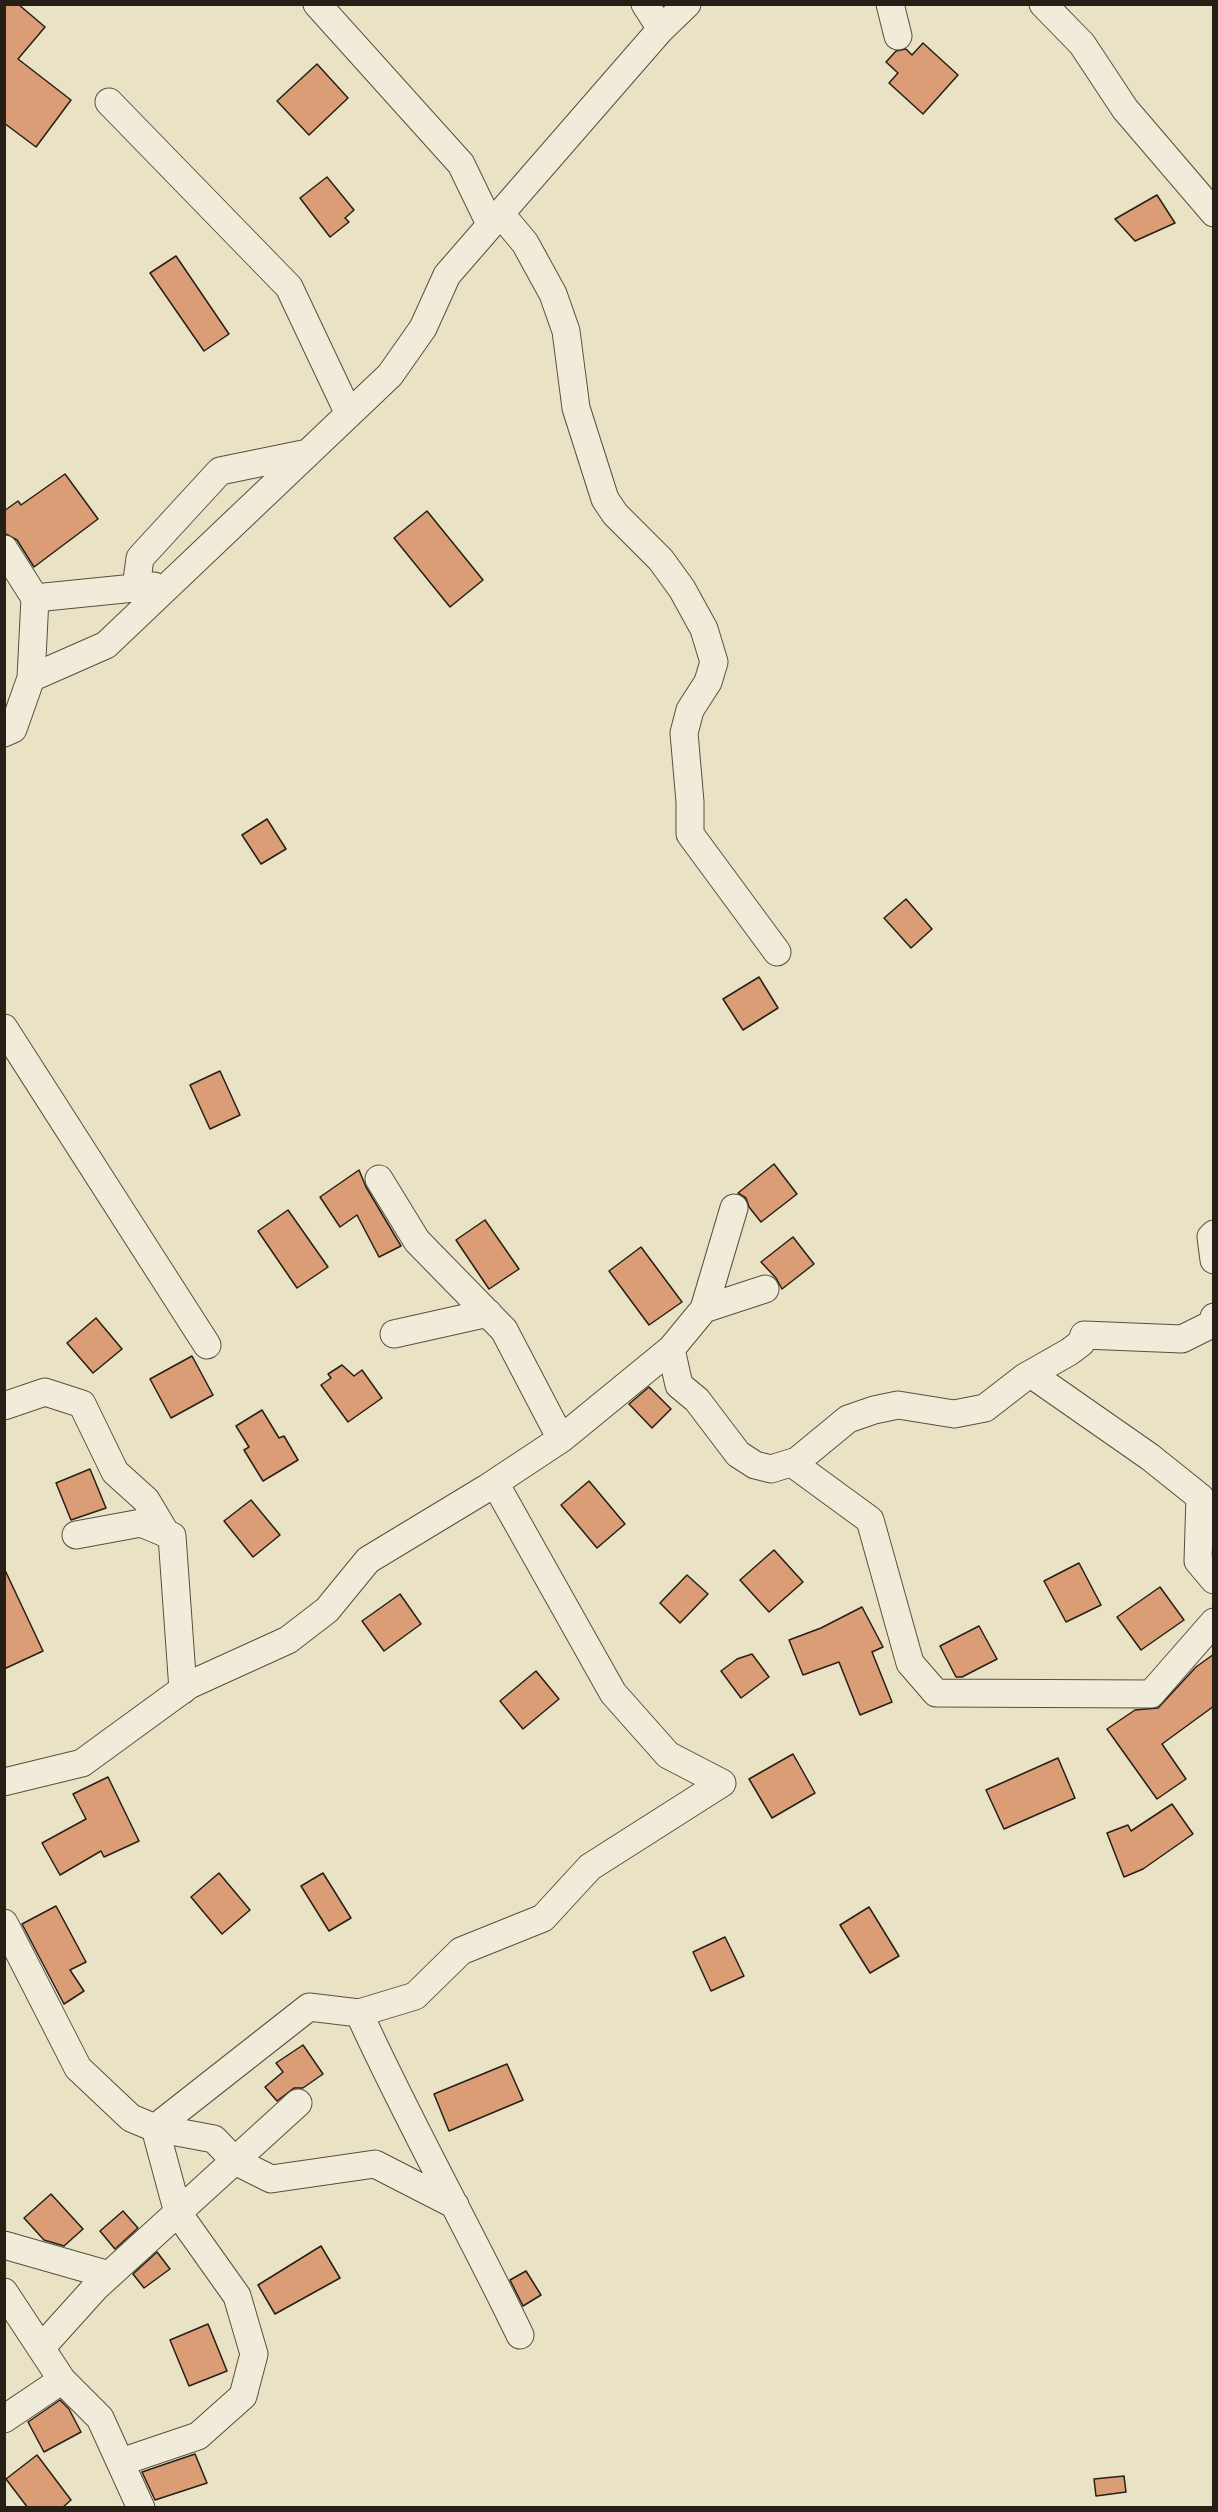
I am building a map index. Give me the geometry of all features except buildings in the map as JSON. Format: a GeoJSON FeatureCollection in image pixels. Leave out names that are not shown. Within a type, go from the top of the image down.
{"type":"FeatureCollection","features":[{"type":"Feature","properties":{"kind":"street"},"geometry":{"type":"LineString","coordinates":[[317,4],[461,164],[495,218],[525,243],[553,294],[566,331],[576,408],[605,500],[615,514],[661,560],[682,589],[704,628],[714,662],[708,682],[690,710],[684,733],[690,802],[690,834],[777,952]]}},
{"type":"Feature","properties":{"kind":"street"},"geometry":{"type":"LineString","coordinates":[[645,4],[661,29]]}},
{"type":"Feature","properties":{"kind":"street"},"geometry":{"type":"LineString","coordinates":[[31,678],[106,645],[390,375],[423,328],[447,275],[661,29],[687,4]]}},
{"type":"Feature","properties":{"kind":"street"},"geometry":{"type":"LineString","coordinates":[[890,4],[898,36]]}},
{"type":"Feature","properties":{"kind":"street"},"geometry":{"type":"LineString","coordinates":[[1043,4],[1082,44],[1125,109],[1214,213]]}},
{"type":"Feature","properties":{"kind":"street"},"geometry":{"type":"LineString","coordinates":[[109,102],[289,287],[349,414]]}},
{"type":"Feature","properties":{"kind":"street"},"geometry":{"type":"LineString","coordinates":[[136,588],[140,558],[220,471],[309,453]]}},
{"type":"Feature","properties":{"kind":"street"},"geometry":{"type":"LineString","coordinates":[[4,549],[34,598],[31,678],[13,729],[4,733]]}},
{"type":"Feature","properties":{"kind":"street"},"geometry":{"type":"LineString","coordinates":[[34,598],[170,584]]}},
{"type":"Feature","properties":{"kind":"street"},"geometry":{"type":"LineString","coordinates":[[4,1028],[207,1345]]}},
{"type":"Feature","properties":{"kind":"street"},"geometry":{"type":"LineString","coordinates":[[379,1179],[417,1241],[504,1330],[561,1439]]}},
{"type":"Feature","properties":{"kind":"street"},"geometry":{"type":"LineString","coordinates":[[4,1782],[82,1763],[183,1690],[288,1640],[327,1610],[368,1560],[495,1483],[561,1439],[671,1349],[704,1309],[734,1208]]}},
{"type":"Feature","properties":{"kind":"street"},"geometry":{"type":"LineString","coordinates":[[1214,1234],[1211,1237],[1214,1260]]}},
{"type":"Feature","properties":{"kind":"street"},"geometry":{"type":"LineString","coordinates":[[704,1309],[765,1289]]}},
{"type":"Feature","properties":{"kind":"street"},"geometry":{"type":"LineString","coordinates":[[394,1334],[488,1313]]}},
{"type":"Feature","properties":{"kind":"street"},"geometry":{"type":"LineString","coordinates":[[671,1349],[680,1385],[697,1400],[738,1454],[755,1465],[771,1469],[792,1463],[848,1419],[898,1405],[954,1413],[985,1408],[1031,1374],[1069,1352],[1081,1343],[1084,1335],[1182,1339],[1212,1324],[1214,1317]]}},
{"type":"Feature","properties":{"kind":"street"},"geometry":{"type":"LineString","coordinates":[[1031,1374],[1207,1500],[1198,1561],[1214,1580]]}},
{"type":"Feature","properties":{"kind":"street"},"geometry":{"type":"LineString","coordinates":[[4,1406],[45,1392],[82,1404],[115,1472],[146,1500],[165,1532]]}},
{"type":"Feature","properties":{"kind":"street"},"geometry":{"type":"LineString","coordinates":[[792,1463],[870,1520],[910,1664],[936,1693],[1151,1694],[1214,1622]]}},
{"type":"Feature","properties":{"kind":"street"},"geometry":{"type":"LineString","coordinates":[[155,2128],[309,2007],[359,2013],[415,1996],[461,1951],[543,1918],[590,1868],[722,1783],[668,1755],[614,1693],[495,1483]]}},
{"type":"Feature","properties":{"kind":"street"},"geometry":{"type":"LineString","coordinates":[[76,1535],[141,1522],[172,1536],[183,1690]]}},
{"type":"Feature","properties":{"kind":"street"},"geometry":{"type":"LineString","coordinates":[[4,1923],[78,2068],[131,2118],[155,2128],[214,2139],[235,2161],[271,2179],[375,2164],[455,2205]]}},
{"type":"Feature","properties":{"kind":"street"},"geometry":{"type":"LineString","coordinates":[[359,2013],[397,2096],[520,2335]]}},
{"type":"Feature","properties":{"kind":"street"},"geometry":{"type":"LineString","coordinates":[[41,2348],[109,2275],[298,2103]]}},
{"type":"Feature","properties":{"kind":"street"},"geometry":{"type":"LineString","coordinates":[[121,2462],[198,2436],[243,2396],[254,2354],[237,2296],[178,2213],[155,2128]]}},
{"type":"Feature","properties":{"kind":"street"},"geometry":{"type":"LineString","coordinates":[[4,2245],[109,2275]]}},
{"type":"Feature","properties":{"kind":"street"},"geometry":{"type":"LineString","coordinates":[[4,2292],[62,2380],[100,2418],[141,2508]]}},
{"type":"Feature","properties":{"kind":"street"},"geometry":{"type":"LineString","coordinates":[[4,2419],[62,2380]]}}]}
